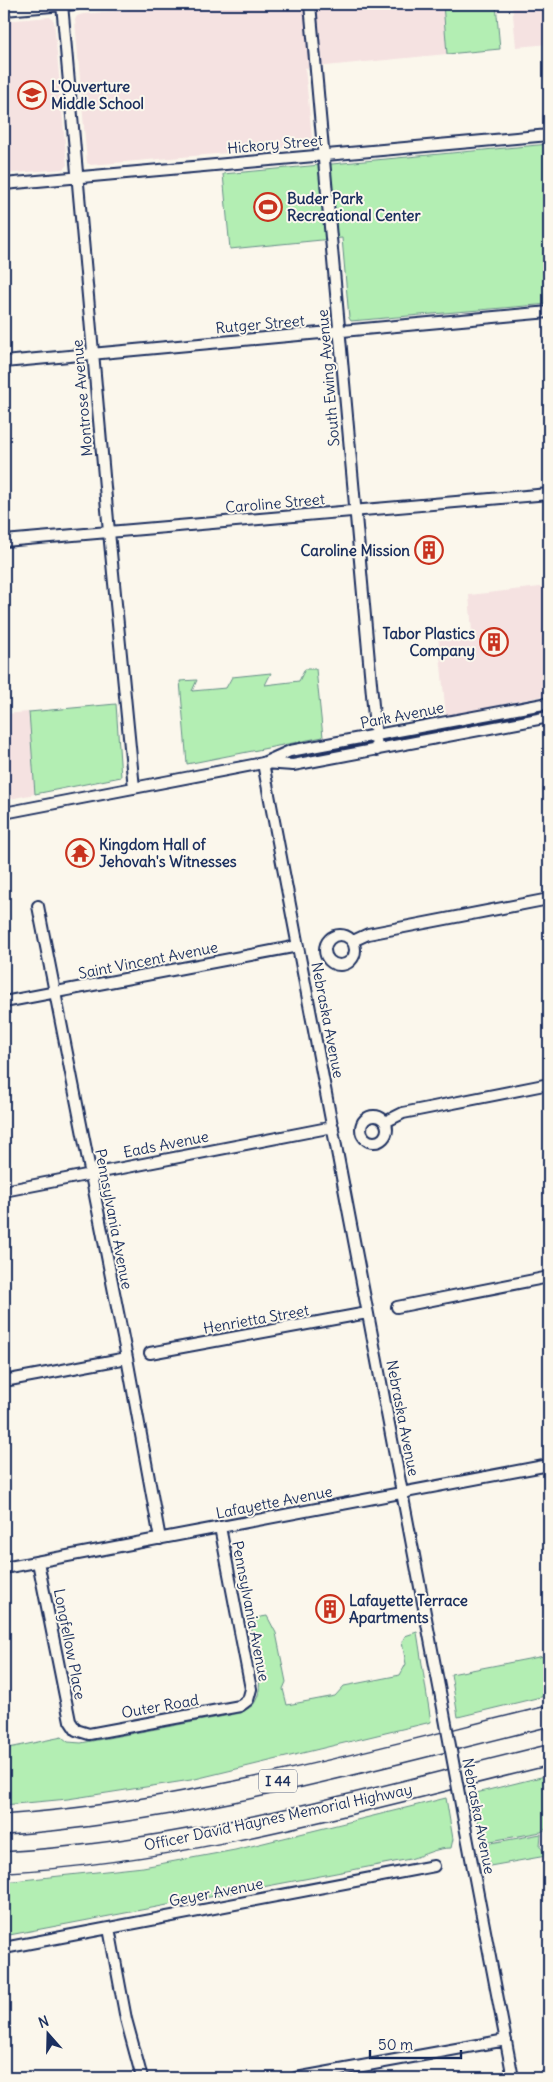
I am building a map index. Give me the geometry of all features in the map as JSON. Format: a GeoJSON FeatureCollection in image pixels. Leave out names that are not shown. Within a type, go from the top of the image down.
{"type":"FeatureCollection","features":[{"type":"Feature","properties":{"kind":"highway","name":"I 44"},"geometry":{"type":"LineString","coordinates":[[4,1825],[103,1815],[179,1803],[290,1779],[549,1716]]}},
{"type":"Feature","properties":{"kind":"highway","name":"Officer David Haynes Memorial Highway"},"geometry":{"type":"LineString","coordinates":[[4,1862],[102,1853],[218,1833],[549,1755]]}},
{"type":"Feature","properties":{"kind":"street","name":"Montrose Avenue"},"geometry":{"type":"LineString","coordinates":[[62,4],[134,788]]}},
{"type":"Feature","properties":{"kind":"street"},"geometry":{"type":"LineString","coordinates":[[4,10],[76,4]]}},
{"type":"Feature","properties":{"kind":"street","name":"South Ewing Avenue"},"geometry":{"type":"LineString","coordinates":[[310,4],[375,736],[378,750]]}},
{"type":"Feature","properties":{"kind":"street","name":"Hickory Street"},"geometry":{"type":"LineString","coordinates":[[4,184],[549,135]]}},
{"type":"Feature","properties":{"kind":"street","name":"Rutger Street"},"geometry":{"type":"LineString","coordinates":[[4,362],[549,312]]}},
{"type":"Feature","properties":{"kind":"street","name":"Caroline Street"},"geometry":{"type":"LineString","coordinates":[[4,541],[549,494]]}},
{"type":"Feature","properties":{"kind":"street","name":"Park Avenue"},"geometry":{"type":"LineString","coordinates":[[4,813],[263,763],[290,751],[549,703]]}},
{"type":"Feature","properties":{"kind":"street","name":"Park Avenue"},"geometry":{"type":"LineString","coordinates":[[263,763],[293,765],[549,718]]}},
{"type":"Feature","properties":{"kind":"street","name":"Nebraska Avenue"},"geometry":{"type":"LineString","coordinates":[[263,763],[513,2078]]}},
{"type":"Feature","properties":{"kind":"street"},"geometry":{"type":"LineString","coordinates":[[353,941],[368,934],[549,899]]}},
{"type":"Feature","properties":{"kind":"street","name":"Pennsylvania Avenue"},"geometry":{"type":"LineString","coordinates":[[38,906],[127,1358],[160,1539]]}},
{"type":"Feature","properties":{"kind":"street","name":"Saint Vincent Avenue"},"geometry":{"type":"LineString","coordinates":[[4,1002],[298,946]]}},
{"type":"Feature","properties":{"kind":"street"},"geometry":{"type":"LineString","coordinates":[[385,1122],[403,1113],[549,1084]]}},
{"type":"Feature","properties":{"kind":"street","name":"Eads Avenue"},"geometry":{"type":"LineString","coordinates":[[4,1191],[333,1127]]}},
{"type":"Feature","properties":{"kind":"street"},"geometry":{"type":"LineString","coordinates":[[397,1308],[549,1277]]}},
{"type":"Feature","properties":{"kind":"street","name":"Henrietta Street"},"geometry":{"type":"LineString","coordinates":[[150,1353],[367,1313]]}},
{"type":"Feature","properties":{"kind":"street"},"geometry":{"type":"LineString","coordinates":[[4,1381],[127,1358]]}},
{"type":"Feature","properties":{"kind":"street","name":"Lafayette Avenue"},"geometry":{"type":"LineString","coordinates":[[4,1568],[549,1465]]}},
{"type":"Feature","properties":{"kind":"street","name":"Pennsylvania Avenue"},"geometry":{"type":"LineString","coordinates":[[220,1527],[251,1690],[248,1700]]}},
{"type":"Feature","properties":{"kind":"street","name":"Longfellow Place"},"geometry":{"type":"LineString","coordinates":[[38,1562],[70,1722],[76,1730]]}},
{"type":"Feature","properties":{"kind":"street","name":"Outer Road"},"geometry":{"type":"LineString","coordinates":[[76,1730],[88,1734],[240,1706],[248,1700]]}},
{"type":"Feature","properties":{"kind":"street","name":"Geyer Avenue"},"geometry":{"type":"LineString","coordinates":[[4,1948],[434,1866]]}},
{"type":"Feature","properties":{"kind":"street"},"geometry":{"type":"LineString","coordinates":[[109,1928],[126,2020],[142,2078]]}},
{"type":"Feature","properties":{"kind":"street"},"geometry":{"type":"LineString","coordinates":[[296,2078],[506,2040]]}},
{"type":"Feature","properties":{"kind":"shaded area"},"geometry":{"type":"Polygon","coordinates":[[[127,4],[443,4],[447,54],[305,68],[312,138],[312,143],[307,146],[91,165],[87,163],[75,20],[77,16],[83,14],[127,10],[127,4]]]}},
{"type":"Feature","properties":{"kind":"shaded area"},"geometry":{"type":"Polygon","coordinates":[[[512,4],[546,4],[549,44],[516,47],[512,4]]]}},
{"type":"Feature","properties":{"kind":"shaded area","name":"L'Ouverture Middle School"},"geometry":{"type":"Polygon","coordinates":[[[50,17],[54,21],[67,165],[63,169],[4,174],[4,21],[50,17]]]}},
{"type":"Feature","properties":{"kind":"shaded area"},"geometry":{"type":"Polygon","coordinates":[[[549,586],[549,695],[446,716],[438,635],[472,632],[469,595],[549,586]]]}},
{"type":"Feature","properties":{"kind":"shaded area"},"geometry":{"type":"Polygon","coordinates":[[[29,712],[35,794],[4,800],[4,714],[29,712]]]}},
{"type":"Feature","properties":{"kind":"green space"},"geometry":{"type":"Polygon","coordinates":[[[443,4],[496,4],[500,49],[447,54],[443,4]]]}},
{"type":"Feature","properties":{"kind":"green space"},"geometry":{"type":"Polygon","coordinates":[[[549,144],[549,304],[351,321],[349,318],[342,238],[230,249],[223,174],[549,144]]]}},
{"type":"Feature","properties":{"kind":"green space"},"geometry":{"type":"Polygon","coordinates":[[[305,669],[316,669],[323,737],[187,764],[180,681],[197,680],[192,691],[226,688],[232,677],[271,673],[265,685],[299,681],[305,669]]]}},
{"type":"Feature","properties":{"kind":"green space"},"geometry":{"type":"Polygon","coordinates":[[[116,704],[121,777],[35,794],[29,712],[116,704]]]}},
{"type":"Feature","properties":{"kind":"green space"},"geometry":{"type":"Polygon","coordinates":[[[267,1616],[276,1633],[286,1682],[283,1689],[287,1705],[335,1696],[344,1686],[400,1675],[406,1664],[402,1642],[405,1636],[417,1632],[431,1722],[191,1780],[68,1799],[4,1805],[4,1749],[62,1737],[68,1742],[81,1743],[241,1713],[250,1708],[256,1700],[260,1683],[249,1619],[267,1616]]]}},
{"type":"Feature","properties":{"kind":"green space"},"geometry":{"type":"Polygon","coordinates":[[[549,1655],[549,1695],[458,1717],[451,1674],[549,1655]]]}},
{"type":"Feature","properties":{"kind":"green space"},"geometry":{"type":"Polygon","coordinates":[[[549,1775],[549,1827],[541,1832],[485,1842],[472,1794],[549,1775]]]}},
{"type":"Feature","properties":{"kind":"green space"},"geometry":{"type":"Polygon","coordinates":[[[446,1798],[453,1839],[451,1848],[435,1850],[410,1859],[4,1936],[4,1882],[143,1867],[235,1850],[446,1798]]]}},
{"type":"Feature","properties":{"kind":"green space"},"geometry":{"type":"Polygon","coordinates":[[[541,1834],[540,1846],[546,1856],[490,1866],[485,1844],[541,1834]]]}},
{"type":"Feature","properties":{"kind":"place","name":"L'Ouverture Middle School"},"geometry":{"type":"Point","coordinates":[32,95]}},
{"type":"Feature","properties":{"kind":"place","name":"Buder Park Recreational Center"},"geometry":{"type":"Point","coordinates":[268,207]}},
{"type":"Feature","properties":{"kind":"place","name":"Caroline Mission"},"geometry":{"type":"Point","coordinates":[429,550]}},
{"type":"Feature","properties":{"kind":"place","name":"Tabor Plastics Company"},"geometry":{"type":"Point","coordinates":[494,642]}},
{"type":"Feature","properties":{"kind":"place","name":"Kingdom Hall of Jehovah's Witnesses"},"geometry":{"type":"Point","coordinates":[80,853]}},
{"type":"Feature","properties":{"kind":"place","name":"Lafayette Terrace Apartments"},"geometry":{"type":"Point","coordinates":[330,1609]}}]}
